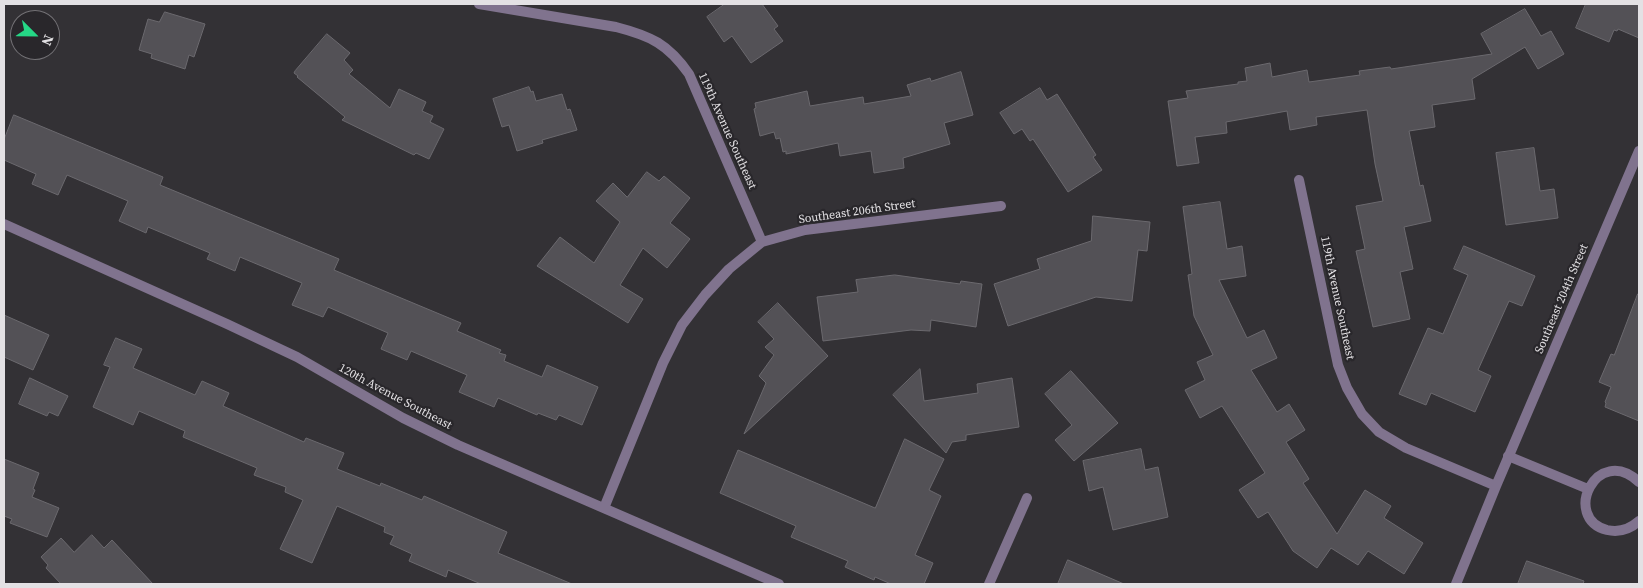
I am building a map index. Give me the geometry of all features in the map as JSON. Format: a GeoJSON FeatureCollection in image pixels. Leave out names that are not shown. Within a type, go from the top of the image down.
{"type":"FeatureCollection","features":[{"type":"Feature","properties":{"kind":"street","name":"119th Avenue Southeast"},"geometry":{"type":"LineString","coordinates":[[480,4],[616,27],[636,32],[664,46],[678,59],[689,74],[762,242]]}},
{"type":"Feature","properties":{"kind":"street","name":"Southeast 204th Street"},"geometry":{"type":"LineString","coordinates":[[1456,584],[1508,456],[1639,151]]}},
{"type":"Feature","properties":{"kind":"street","name":"119th Avenue Southeast"},"geometry":{"type":"LineString","coordinates":[[1299,180],[1338,365],[1347,388],[1362,414],[1379,432],[1406,448],[1496,486]]}},
{"type":"Feature","properties":{"kind":"street","name":"Southeast 206th Street"},"geometry":{"type":"LineString","coordinates":[[604,508],[663,362],[682,325],[705,294],[728,269],[762,242],[805,230],[1001,206]]}},
{"type":"Feature","properties":{"kind":"street","name":"120th Avenue Southeast"},"geometry":{"type":"LineString","coordinates":[[4,224],[297,357],[403,418],[458,445],[779,584]]}},
{"type":"Feature","properties":{"kind":"street"},"geometry":{"type":"LineString","coordinates":[[1508,456],[1588,489]]}},
{"type":"Feature","properties":{"kind":"street"},"geometry":{"type":"LineString","coordinates":[[1639,482],[1632,475],[1623,471],[1612,471],[1598,477],[1588,489],[1586,508],[1596,524],[1604,529],[1622,531],[1632,527],[1639,521]]}},
{"type":"Feature","properties":{"kind":"street"},"geometry":{"type":"LineString","coordinates":[[989,584],[1027,498]]}},
{"type":"Feature","properties":{"kind":"building"},"geometry":{"type":"Polygon","coordinates":[[[725,4],[762,4],[778,26],[774,29],[783,41],[751,63],[732,36],[724,42],[707,17],[725,4]]]}},
{"type":"Feature","properties":{"kind":"building"},"geometry":{"type":"Polygon","coordinates":[[[1586,4],[1639,4],[1639,38],[1618,29],[1617,31],[1614,30],[1609,42],[1576,28],[1586,4]]]}},
{"type":"Feature","properties":{"kind":"building"},"geometry":{"type":"Polygon","coordinates":[[[1525,9],[1541,36],[1551,31],[1564,54],[1538,69],[1525,47],[1472,79],[1475,99],[1432,105],[1435,127],[1409,131],[1420,186],[1423,185],[1431,221],[1404,227],[1413,269],[1400,272],[1410,319],[1373,327],[1356,251],[1365,249],[1356,206],[1383,201],[1367,110],[1316,117],[1317,125],[1290,130],[1287,111],[1226,122],[1227,133],[1195,137],[1199,163],[1177,166],[1168,101],[1188,98],[1186,91],[1238,84],[1238,82],[1247,81],[1245,68],[1270,63],[1272,77],[1307,70],[1309,82],[1360,75],[1359,71],[1390,67],[1391,69],[1492,54],[1481,34],[1525,9]]]}},
{"type":"Feature","properties":{"kind":"building"},"geometry":{"type":"Polygon","coordinates":[[[165,12],[205,24],[194,57],[189,55],[185,69],[151,58],[152,54],[139,50],[148,19],[159,22],[165,12]]]}},
{"type":"Feature","properties":{"kind":"building"},"geometry":{"type":"Polygon","coordinates":[[[327,34],[350,53],[344,60],[353,70],[349,74],[390,108],[399,89],[426,102],[422,111],[433,116],[430,122],[444,129],[429,159],[416,153],[414,155],[342,120],[345,117],[297,77],[294,73],[295,71],[327,34]]]}},
{"type":"Feature","properties":{"kind":"building"},"geometry":{"type":"Polygon","coordinates":[[[961,72],[973,115],[944,123],[950,144],[903,158],[904,168],[874,173],[871,151],[840,156],[838,143],[786,154],[786,151],[783,152],[780,138],[776,139],[774,132],[760,136],[754,109],[756,108],[755,103],[807,91],[810,106],[863,97],[864,104],[911,96],[907,85],[930,78],[931,81],[961,72]]]}},
{"type":"Feature","properties":{"kind":"building"},"geometry":{"type":"Polygon","coordinates":[[[529,87],[531,92],[533,91],[536,101],[562,94],[567,110],[570,109],[577,130],[542,140],[543,143],[517,151],[509,125],[502,127],[493,99],[529,87]]]}},
{"type":"Feature","properties":{"kind":"building"},"geometry":{"type":"Polygon","coordinates":[[[1040,88],[1047,100],[1057,94],[1096,155],[1093,157],[1102,170],[1068,192],[1033,139],[1030,141],[1022,129],[1014,134],[1000,113],[1040,88]]]}},
{"type":"Feature","properties":{"kind":"building"},"geometry":{"type":"Polygon","coordinates":[[[14,115],[163,177],[160,185],[339,259],[334,270],[461,323],[457,331],[501,350],[499,353],[506,355],[504,361],[542,377],[547,365],[598,387],[582,425],[559,415],[556,420],[538,413],[537,415],[498,398],[494,407],[459,392],[467,375],[411,351],[407,360],[381,349],[388,333],[328,307],[323,317],[292,305],[302,283],[240,257],[235,271],[207,259],[210,253],[148,227],[146,233],[119,221],[128,201],[67,175],[58,195],[32,184],[36,174],[4,160],[4,140],[14,115]]]}},
{"type":"Feature","properties":{"kind":"building"},"geometry":{"type":"Polygon","coordinates":[[[1534,148],[1540,191],[1554,189],[1558,218],[1506,225],[1496,153],[1534,148]]]}},
{"type":"Feature","properties":{"kind":"building"},"geometry":{"type":"Polygon","coordinates":[[[647,172],[659,181],[664,176],[690,198],[670,223],[690,239],[667,268],[643,248],[620,285],[643,299],[628,323],[537,266],[560,237],[594,263],[620,222],[596,201],[613,183],[627,197],[647,172]]]}},
{"type":"Feature","properties":{"kind":"building"},"geometry":{"type":"Polygon","coordinates":[[[1220,202],[1227,249],[1242,246],[1246,276],[1219,280],[1247,338],[1264,330],[1277,358],[1251,370],[1277,412],[1289,404],[1305,430],[1286,442],[1309,479],[1303,483],[1337,534],[1365,490],[1391,506],[1384,518],[1423,543],[1404,574],[1368,551],[1358,565],[1331,548],[1317,568],[1293,551],[1268,512],[1258,518],[1239,490],[1265,473],[1222,406],[1200,418],[1185,390],[1205,380],[1197,362],[1213,355],[1194,316],[1188,275],[1192,274],[1183,207],[1220,202]]]}},
{"type":"Feature","properties":{"kind":"building"},"geometry":{"type":"Polygon","coordinates":[[[1093,216],[1150,222],[1147,251],[1138,250],[1132,301],[1096,297],[1008,326],[994,284],[1040,269],[1037,259],[1091,241],[1093,216]]]}},
{"type":"Feature","properties":{"kind":"building"},"geometry":{"type":"Polygon","coordinates":[[[1464,246],[1535,276],[1522,306],[1509,301],[1478,370],[1491,376],[1475,412],[1431,393],[1426,405],[1399,394],[1428,328],[1443,334],[1468,275],[1454,269],[1464,246]]]}},
{"type":"Feature","properties":{"kind":"building"},"geometry":{"type":"Polygon","coordinates":[[[895,275],[960,284],[961,281],[982,284],[976,327],[931,320],[930,331],[911,330],[823,341],[817,297],[858,292],[856,280],[895,275]]]}},
{"type":"Feature","properties":{"kind":"building"},"geometry":{"type":"Polygon","coordinates":[[[1638,294],[1639,421],[1605,407],[1611,387],[1599,382],[1611,354],[1614,355],[1638,294]]]}},
{"type":"Feature","properties":{"kind":"building"},"geometry":{"type":"Polygon","coordinates":[[[778,303],[828,356],[744,434],[766,383],[759,376],[774,355],[765,347],[774,339],[758,322],[778,303]]]}},
{"type":"Feature","properties":{"kind":"building"},"geometry":{"type":"Polygon","coordinates":[[[4,315],[49,335],[33,370],[4,357],[4,315]]]}},
{"type":"Feature","properties":{"kind":"building"},"geometry":{"type":"Polygon","coordinates":[[[116,338],[142,349],[133,368],[195,395],[202,381],[229,393],[223,406],[304,442],[306,438],[344,453],[337,469],[380,486],[381,483],[422,500],[424,496],[507,532],[498,553],[572,584],[481,584],[448,570],[446,577],[409,561],[412,554],[390,544],[394,536],[384,532],[385,527],[337,506],[312,563],[280,549],[303,500],[285,492],[286,487],[254,475],[257,468],[183,437],[185,431],[139,411],[133,425],[93,407],[110,367],[104,365],[116,338]]]}},
{"type":"Feature","properties":{"kind":"building"},"geometry":{"type":"Polygon","coordinates":[[[920,369],[924,401],[978,393],[977,384],[1012,378],[1019,427],[966,435],[966,440],[952,442],[946,453],[893,395],[920,369]]]}},
{"type":"Feature","properties":{"kind":"building"},"geometry":{"type":"Polygon","coordinates":[[[1071,371],[1118,423],[1074,461],[1055,440],[1072,425],[1045,394],[1071,371]]]}},
{"type":"Feature","properties":{"kind":"building"},"geometry":{"type":"Polygon","coordinates":[[[30,378],[68,396],[58,416],[49,412],[47,416],[19,404],[30,378]]]}},
{"type":"Feature","properties":{"kind":"building"},"geometry":{"type":"Polygon","coordinates":[[[905,439],[944,459],[929,490],[941,496],[915,555],[933,563],[924,584],[891,584],[875,577],[874,580],[845,567],[848,561],[791,537],[796,526],[720,493],[738,450],[875,508],[905,439]]]}},
{"type":"Feature","properties":{"kind":"building"},"geometry":{"type":"Polygon","coordinates":[[[1141,449],[1145,470],[1158,467],[1168,517],[1113,530],[1103,487],[1089,491],[1083,461],[1141,449]]]}},
{"type":"Feature","properties":{"kind":"building"},"geometry":{"type":"Polygon","coordinates":[[[4,459],[39,473],[32,497],[59,508],[47,537],[10,523],[12,519],[4,516],[4,459]]]}},
{"type":"Feature","properties":{"kind":"building"},"geometry":{"type":"Polygon","coordinates":[[[92,535],[104,548],[112,540],[153,584],[61,584],[46,568],[48,565],[41,557],[61,538],[74,552],[92,535]]]}},
{"type":"Feature","properties":{"kind":"building"},"geometry":{"type":"Polygon","coordinates":[[[1068,560],[1124,584],[1058,584],[1068,560]]]}},
{"type":"Feature","properties":{"kind":"building"},"geometry":{"type":"Polygon","coordinates":[[[1527,561],[1584,581],[1583,584],[1518,584],[1527,561]]]}}]}
